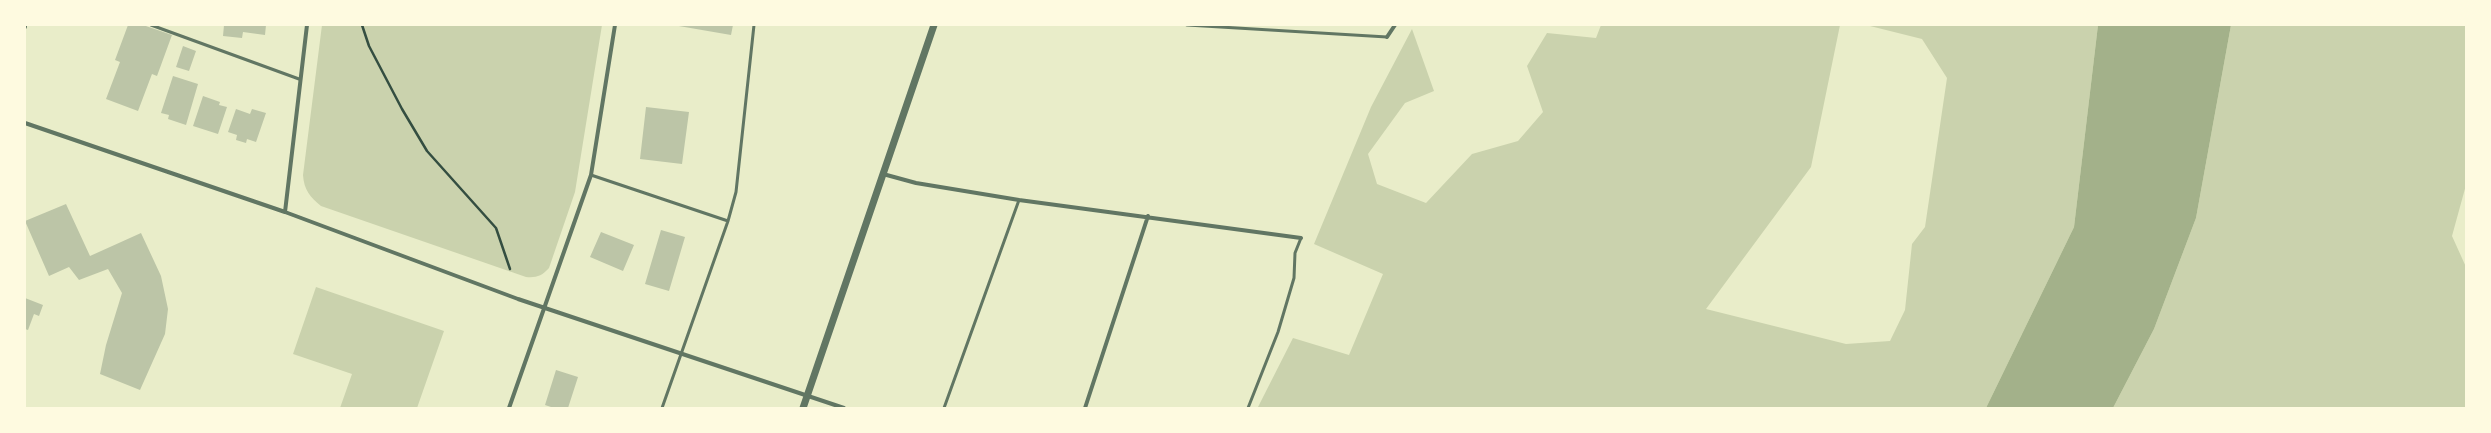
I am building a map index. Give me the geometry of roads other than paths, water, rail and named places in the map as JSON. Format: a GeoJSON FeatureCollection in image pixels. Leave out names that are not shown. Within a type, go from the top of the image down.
{"type":"FeatureCollection","features":[{"type":"Feature","properties":{"kind":"street"},"geometry":{"type":"LineString","coordinates":[[285,212],[299,79],[307,25]]}},
{"type":"Feature","properties":{"kind":"street"},"geometry":{"type":"LineString","coordinates":[[509,408],[591,175],[615,25]]}},
{"type":"Feature","properties":{"kind":"street"},"geometry":{"type":"LineString","coordinates":[[803,408],[934,25]]}},
{"type":"Feature","properties":{"kind":"street"},"geometry":{"type":"LineString","coordinates":[[1388,37],[1395,25]]}},
{"type":"Feature","properties":{"kind":"street"},"geometry":{"type":"LineString","coordinates":[[25,123],[285,212],[545,308],[844,408]]}},
{"type":"Feature","properties":{"kind":"street"},"geometry":{"type":"LineString","coordinates":[[883,174],[916,183],[1019,200],[1148,216],[1301,238]]}},
{"type":"Feature","properties":{"kind":"street"},"geometry":{"type":"LineString","coordinates":[[1085,408],[1148,216]]}},
{"type":"Feature","properties":{"kind":"lane"},"geometry":{"type":"LineString","coordinates":[[151,25],[161,27],[299,79]]}},
{"type":"Feature","properties":{"kind":"lane"},"geometry":{"type":"LineString","coordinates":[[662,408],[683,354],[728,221],[736,192],[754,25]]}},
{"type":"Feature","properties":{"kind":"lane"},"geometry":{"type":"LineString","coordinates":[[1188,25],[1388,37]]}},
{"type":"Feature","properties":{"kind":"lane"},"geometry":{"type":"LineString","coordinates":[[591,175],[728,221]]}},
{"type":"Feature","properties":{"kind":"lane"},"geometry":{"type":"LineString","coordinates":[[944,408],[1019,200]]}},
{"type":"Feature","properties":{"kind":"lane"},"geometry":{"type":"LineString","coordinates":[[1248,408],[1278,332],[1294,278],[1294,253],[1301,238]]}}]}
